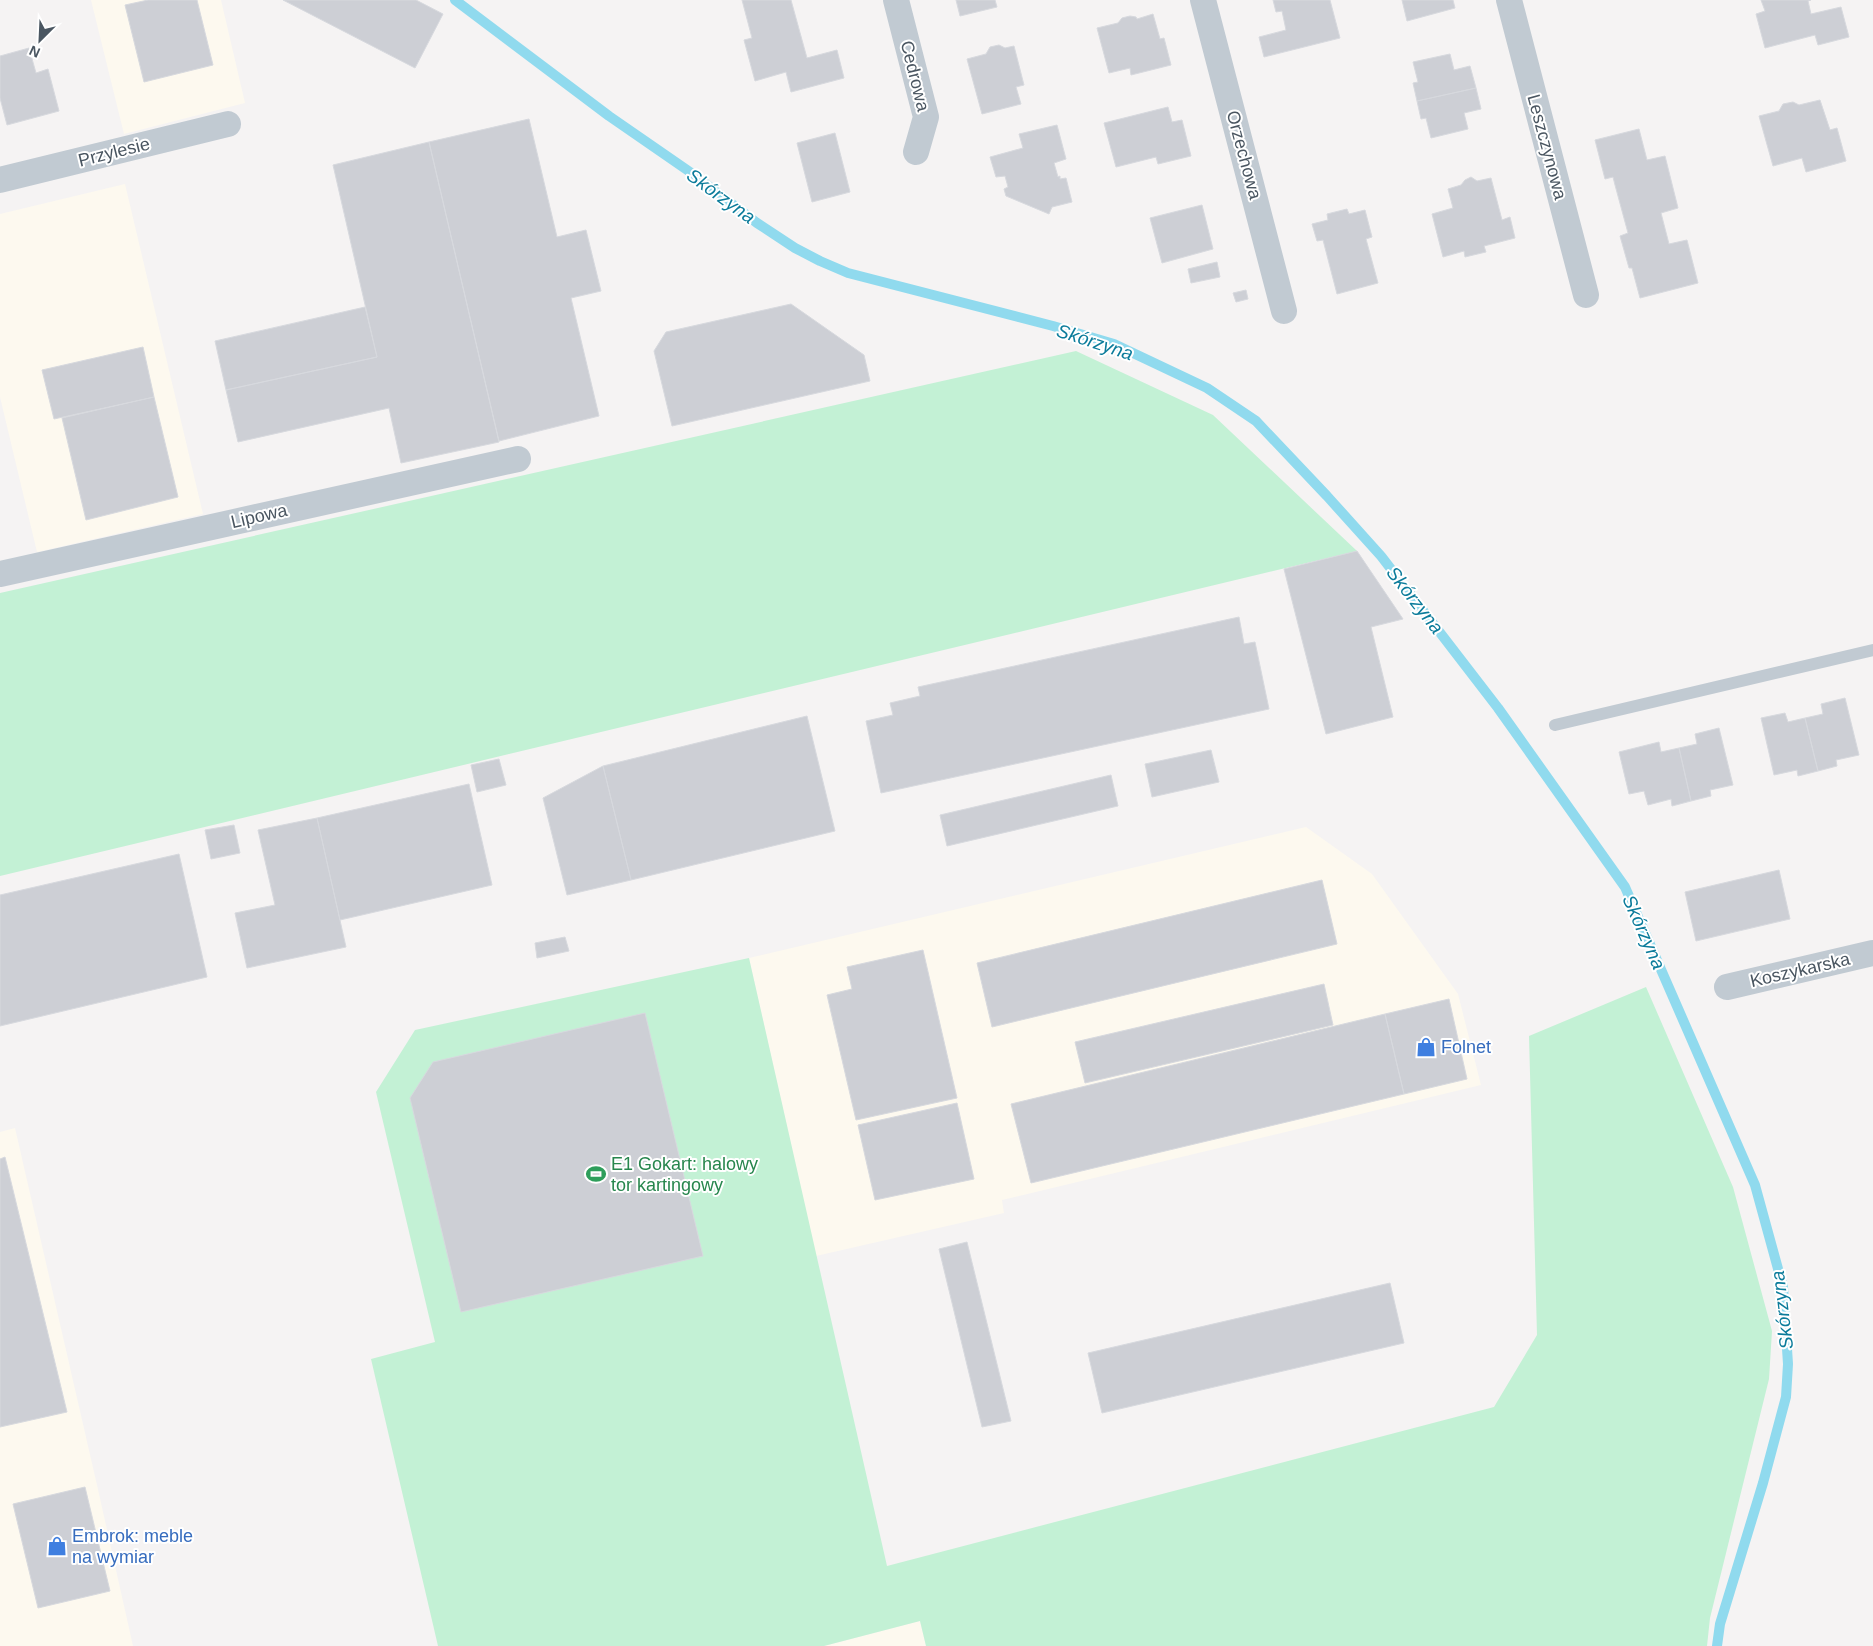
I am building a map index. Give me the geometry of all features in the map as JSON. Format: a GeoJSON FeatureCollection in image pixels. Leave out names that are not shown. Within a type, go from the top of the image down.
{"type":"FeatureCollection","features":[{"type":"Feature","properties":{"kind":"street","name":"Cedrowa"},"geometry":{"type":"LineString","coordinates":[[896,0],[926,117],[916,152]]}},
{"type":"Feature","properties":{"kind":"street","name":"Orzechowa"},"geometry":{"type":"LineString","coordinates":[[1203,0],[1284,310]]}},
{"type":"Feature","properties":{"kind":"street","name":"Leszczynowa"},"geometry":{"type":"LineString","coordinates":[[1509,0],[1586,295]]}},
{"type":"Feature","properties":{"kind":"street","name":"Przylesie"},"geometry":{"type":"LineString","coordinates":[[0,180],[228,124]]}},
{"type":"Feature","properties":{"kind":"street","name":"Lipowa"},"geometry":{"type":"LineString","coordinates":[[0,574],[518,459]]}},
{"type":"Feature","properties":{"kind":"street","name":"Koszykarska"},"geometry":{"type":"LineString","coordinates":[[1727,987],[1873,953]]}},
{"type":"Feature","properties":{"kind":"lane"},"geometry":{"type":"LineString","coordinates":[[1555,725],[1873,650]]}},
{"type":"Feature","properties":{"kind":"shaded area"},"geometry":{"type":"Polygon","coordinates":[[[91,0],[221,0],[245,103],[124,134],[91,0]]]}},
{"type":"Feature","properties":{"kind":"shaded area"},"geometry":{"type":"Polygon","coordinates":[[[125,184],[203,514],[37,552],[0,397],[0,214],[125,184]]]}},
{"type":"Feature","properties":{"kind":"shaded area"},"geometry":{"type":"Polygon","coordinates":[[[1306,827],[1372,874],[1458,994],[1481,1085],[1002,1200],[1004,1213],[816,1256],[749,958],[1306,827]]]}},
{"type":"Feature","properties":{"kind":"shaded area"},"geometry":{"type":"Polygon","coordinates":[[[15,1128],[133,1646],[0,1646],[0,1132],[15,1128]]]}},
{"type":"Feature","properties":{"kind":"shaded area"},"geometry":{"type":"Polygon","coordinates":[[[920,1621],[926,1646],[824,1646],[920,1621]]]}},
{"type":"Feature","properties":{"kind":"green space"},"geometry":{"type":"Polygon","coordinates":[[[1076,351],[1213,415],[1357,551],[0,876],[0,593],[1076,351]]]}},
{"type":"Feature","properties":{"kind":"green space"},"geometry":{"type":"Polygon","coordinates":[[[749,958],[887,1566],[1494,1407],[1537,1335],[1529,1036],[1646,987],[1733,1187],[1772,1331],[1769,1379],[1710,1618],[1707,1646],[926,1646],[920,1621],[824,1646],[438,1646],[371,1359],[435,1342],[376,1092],[415,1030],[749,958]]]}},
{"type":"Feature","properties":{"kind":"building"},"geometry":{"type":"Polygon","coordinates":[[[148,0],[197,0],[213,65],[144,82],[125,5],[148,0]]]}},
{"type":"Feature","properties":{"kind":"building"},"geometry":{"type":"Polygon","coordinates":[[[283,0],[416,0],[443,14],[415,68],[283,0]]]}},
{"type":"Feature","properties":{"kind":"building"},"geometry":{"type":"Polygon","coordinates":[[[742,0],[791,0],[807,58],[837,50],[844,78],[791,92],[786,72],[755,81],[744,40],[752,38],[742,0]]]}},
{"type":"Feature","properties":{"kind":"building"},"geometry":{"type":"Polygon","coordinates":[[[956,0],[995,0],[997,7],[960,16],[956,0]]]}},
{"type":"Feature","properties":{"kind":"building"},"geometry":{"type":"Polygon","coordinates":[[[1273,0],[1330,0],[1340,38],[1264,57],[1259,37],[1286,30],[1282,11],[1276,12],[1273,0]]]}},
{"type":"Feature","properties":{"kind":"building"},"geometry":{"type":"Polygon","coordinates":[[[1402,0],[1453,0],[1455,8],[1407,21],[1402,0]]]}},
{"type":"Feature","properties":{"kind":"building"},"geometry":{"type":"Polygon","coordinates":[[[1761,0],[1811,0],[1808,1],[1811,14],[1841,7],[1849,37],[1818,45],[1815,35],[1765,48],[1756,14],[1765,11],[1761,0]]]}},
{"type":"Feature","properties":{"kind":"building"},"geometry":{"type":"Polygon","coordinates":[[[1153,14],[1160,39],[1164,38],[1171,65],[1131,75],[1130,68],[1109,73],[1097,28],[1118,23],[1122,18],[1130,16],[1137,19],[1153,14]]]}},
{"type":"Feature","properties":{"kind":"building"},"geometry":{"type":"Polygon","coordinates":[[[999,45],[1005,48],[1014,46],[1024,85],[1016,87],[1021,104],[982,114],[967,59],[986,54],[990,47],[999,45]]]}},
{"type":"Feature","properties":{"kind":"building"},"geometry":{"type":"Polygon","coordinates":[[[29,48],[36,73],[48,69],[59,111],[7,125],[0,98],[0,56],[29,48]]]}},
{"type":"Feature","properties":{"kind":"building"},"geometry":{"type":"Polygon","coordinates":[[[1450,54],[1454,70],[1470,66],[1476,88],[1417,101],[1413,83],[1418,82],[1413,62],[1450,54]]]}},
{"type":"Feature","properties":{"kind":"building"},"geometry":{"type":"Polygon","coordinates":[[[1476,88],[1481,109],[1464,113],[1468,129],[1431,138],[1426,118],[1421,119],[1417,101],[1476,88]]]}},
{"type":"Feature","properties":{"kind":"building"},"geometry":{"type":"Polygon","coordinates":[[[1820,100],[1830,130],[1837,128],[1846,161],[1806,172],[1802,158],[1773,166],[1759,116],[1779,111],[1783,104],[1793,102],[1799,105],[1820,100]]]}},
{"type":"Feature","properties":{"kind":"building"},"geometry":{"type":"Polygon","coordinates":[[[1168,107],[1172,122],[1182,120],[1191,156],[1158,164],[1156,157],[1116,167],[1104,123],[1168,107]]]}},
{"type":"Feature","properties":{"kind":"building"},"geometry":{"type":"Polygon","coordinates":[[[529,119],[557,237],[586,230],[601,291],[571,298],[599,416],[499,441],[429,142],[529,119]]]}},
{"type":"Feature","properties":{"kind":"building"},"geometry":{"type":"Polygon","coordinates":[[[1057,125],[1066,159],[1054,163],[1058,177],[1060,176],[1060,179],[1066,178],[1072,202],[1052,207],[1049,214],[1006,196],[1004,189],[1008,187],[1005,176],[996,177],[990,157],[1023,148],[1019,134],[1057,125]]]}},
{"type":"Feature","properties":{"kind":"building"},"geometry":{"type":"Polygon","coordinates":[[[1639,129],[1647,160],[1665,156],[1678,208],[1661,213],[1669,244],[1687,240],[1698,283],[1640,298],[1632,268],[1629,268],[1620,236],[1628,233],[1613,177],[1605,179],[1595,140],[1639,129]]]}},
{"type":"Feature","properties":{"kind":"building"},"geometry":{"type":"Polygon","coordinates":[[[835,133],[850,192],[812,202],[797,143],[835,133]]]}},
{"type":"Feature","properties":{"kind":"building"},"geometry":{"type":"Polygon","coordinates":[[[429,142],[499,442],[401,463],[389,408],[238,442],[226,390],[377,357],[333,165],[429,142]]]}},
{"type":"Feature","properties":{"kind":"building"},"geometry":{"type":"Polygon","coordinates":[[[1471,177],[1477,181],[1491,178],[1502,220],[1510,217],[1515,238],[1484,246],[1486,252],[1465,257],[1464,251],[1443,257],[1432,214],[1453,208],[1448,189],[1461,185],[1471,177]]]}},
{"type":"Feature","properties":{"kind":"building"},"geometry":{"type":"Polygon","coordinates":[[[1202,205],[1213,249],[1162,263],[1150,218],[1202,205]]]}},
{"type":"Feature","properties":{"kind":"building"},"geometry":{"type":"Polygon","coordinates":[[[1347,209],[1349,214],[1365,210],[1372,237],[1366,239],[1378,283],[1337,294],[1323,240],[1317,241],[1312,224],[1328,220],[1327,214],[1347,209]]]}},
{"type":"Feature","properties":{"kind":"building"},"geometry":{"type":"Polygon","coordinates":[[[1217,262],[1220,277],[1191,283],[1188,269],[1217,262]]]}},
{"type":"Feature","properties":{"kind":"building"},"geometry":{"type":"Polygon","coordinates":[[[1246,290],[1248,299],[1236,302],[1233,293],[1246,290]]]}},
{"type":"Feature","properties":{"kind":"building"},"geometry":{"type":"Polygon","coordinates":[[[791,304],[864,355],[870,381],[672,426],[654,351],[666,332],[791,304]]]}},
{"type":"Feature","properties":{"kind":"building"},"geometry":{"type":"Polygon","coordinates":[[[365,307],[377,357],[226,390],[215,341],[365,307]]]}},
{"type":"Feature","properties":{"kind":"building"},"geometry":{"type":"Polygon","coordinates":[[[143,347],[154,397],[54,419],[42,370],[143,347]]]}},
{"type":"Feature","properties":{"kind":"building"},"geometry":{"type":"Polygon","coordinates":[[[154,397],[178,497],[86,520],[62,418],[154,397]]]}},
{"type":"Feature","properties":{"kind":"building"},"geometry":{"type":"Polygon","coordinates":[[[1357,551],[1403,619],[1371,627],[1393,717],[1326,734],[1284,569],[1357,551]]]}},
{"type":"Feature","properties":{"kind":"building"},"geometry":{"type":"Polygon","coordinates":[[[1239,617],[1244,644],[1255,642],[1269,709],[881,793],[866,721],[893,715],[890,703],[920,696],[918,687],[1239,617]]]}},
{"type":"Feature","properties":{"kind":"building"},"geometry":{"type":"Polygon","coordinates":[[[1845,698],[1859,755],[1836,760],[1837,766],[1818,771],[1805,718],[1823,714],[1821,704],[1845,698]]]}},
{"type":"Feature","properties":{"kind":"building"},"geometry":{"type":"Polygon","coordinates":[[[1785,713],[1788,722],[1805,718],[1818,771],[1798,776],[1797,770],[1774,775],[1761,718],[1785,713]]]}},
{"type":"Feature","properties":{"kind":"building"},"geometry":{"type":"Polygon","coordinates":[[[807,716],[835,831],[631,880],[603,766],[807,716]]]}},
{"type":"Feature","properties":{"kind":"building"},"geometry":{"type":"Polygon","coordinates":[[[1719,728],[1733,785],[1710,790],[1711,796],[1691,801],[1679,748],[1697,744],[1695,734],[1719,728]]]}},
{"type":"Feature","properties":{"kind":"building"},"geometry":{"type":"Polygon","coordinates":[[[1659,742],[1661,752],[1679,748],[1691,801],[1672,806],[1671,799],[1648,805],[1644,791],[1629,794],[1619,752],[1659,742]]]}},
{"type":"Feature","properties":{"kind":"building"},"geometry":{"type":"Polygon","coordinates":[[[1211,750],[1219,782],[1152,797],[1145,764],[1211,750]]]}},
{"type":"Feature","properties":{"kind":"building"},"geometry":{"type":"Polygon","coordinates":[[[499,759],[506,785],[477,792],[471,765],[499,759]]]}},
{"type":"Feature","properties":{"kind":"building"},"geometry":{"type":"Polygon","coordinates":[[[603,766],[631,880],[567,895],[543,798],[603,766]]]}},
{"type":"Feature","properties":{"kind":"building"},"geometry":{"type":"Polygon","coordinates":[[[1111,775],[1118,806],[947,846],[940,815],[1111,775]]]}},
{"type":"Feature","properties":{"kind":"building"},"geometry":{"type":"Polygon","coordinates":[[[469,784],[492,885],[340,920],[317,818],[469,784]]]}},
{"type":"Feature","properties":{"kind":"building"},"geometry":{"type":"Polygon","coordinates":[[[317,818],[346,947],[247,968],[235,913],[275,905],[258,830],[317,818]]]}},
{"type":"Feature","properties":{"kind":"building"},"geometry":{"type":"Polygon","coordinates":[[[234,825],[240,853],[211,859],[205,830],[234,825]]]}},
{"type":"Feature","properties":{"kind":"building"},"geometry":{"type":"Polygon","coordinates":[[[179,854],[207,977],[0,1026],[0,895],[179,854]]]}},
{"type":"Feature","properties":{"kind":"building"},"geometry":{"type":"Polygon","coordinates":[[[1779,870],[1790,919],[1696,941],[1685,892],[1779,870]]]}},
{"type":"Feature","properties":{"kind":"building"},"geometry":{"type":"Polygon","coordinates":[[[1322,880],[1337,944],[992,1027],[977,963],[1322,880]]]}},
{"type":"Feature","properties":{"kind":"building"},"geometry":{"type":"Polygon","coordinates":[[[565,937],[569,951],[537,958],[535,943],[565,937]]]}},
{"type":"Feature","properties":{"kind":"building"},"geometry":{"type":"Polygon","coordinates":[[[923,950],[957,1098],[856,1120],[827,995],[852,989],[847,967],[923,950]]]}},
{"type":"Feature","properties":{"kind":"building"},"geometry":{"type":"Polygon","coordinates":[[[1324,984],[1333,1025],[1085,1083],[1075,1042],[1324,984]]]}},
{"type":"Feature","properties":{"kind":"building","name":"Folnet"},"geometry":{"type":"Polygon","coordinates":[[[1449,999],[1467,1079],[1404,1094],[1385,1014],[1449,999]]]}},
{"type":"Feature","properties":{"kind":"building"},"geometry":{"type":"Polygon","coordinates":[[[645,1013],[703,1256],[461,1312],[410,1098],[433,1062],[645,1013]]]}},
{"type":"Feature","properties":{"kind":"building"},"geometry":{"type":"Polygon","coordinates":[[[1385,1014],[1404,1094],[1031,1183],[1011,1104],[1385,1014]]]}},
{"type":"Feature","properties":{"kind":"building"},"geometry":{"type":"Polygon","coordinates":[[[957,1103],[974,1179],[875,1200],[858,1125],[957,1103]]]}},
{"type":"Feature","properties":{"kind":"building"},"geometry":{"type":"Polygon","coordinates":[[[5,1157],[67,1412],[0,1427],[0,1159],[5,1157]]]}},
{"type":"Feature","properties":{"kind":"building"},"geometry":{"type":"Polygon","coordinates":[[[967,1242],[1011,1421],[982,1427],[939,1249],[967,1242]]]}},
{"type":"Feature","properties":{"kind":"building"},"geometry":{"type":"Polygon","coordinates":[[[1390,1283],[1404,1343],[1102,1413],[1088,1353],[1390,1283]]]}},
{"type":"Feature","properties":{"kind":"building"},"geometry":{"type":"Polygon","coordinates":[[[85,1487],[110,1591],[38,1608],[13,1504],[85,1487]]]}},
{"type":"Feature","properties":{"kind":"waterway","name":"Skórzyna"},"geometry":{"type":"LineString","coordinates":[[455,0],[609,116],[690,172],[757,223],[795,248],[848,273],[1053,326],[1114,344],[1207,388],[1256,421],[1381,556],[1498,708],[1625,887],[1755,1185],[1783,1287],[1788,1364],[1786,1397],[1763,1483],[1720,1624],[1717,1646]]}},
{"type":"Feature","properties":{"kind":"place","name":"Folnet"},"geometry":{"type":"Point","coordinates":[1426,1047]}},
{"type":"Feature","properties":{"kind":"place","name":"E1 Gokart: halowy tor kartingowy"},"geometry":{"type":"Point","coordinates":[596,1174]}},
{"type":"Feature","properties":{"kind":"place","name":"Embrok: meble na wymiar"},"geometry":{"type":"Point","coordinates":[57,1546]}}]}
